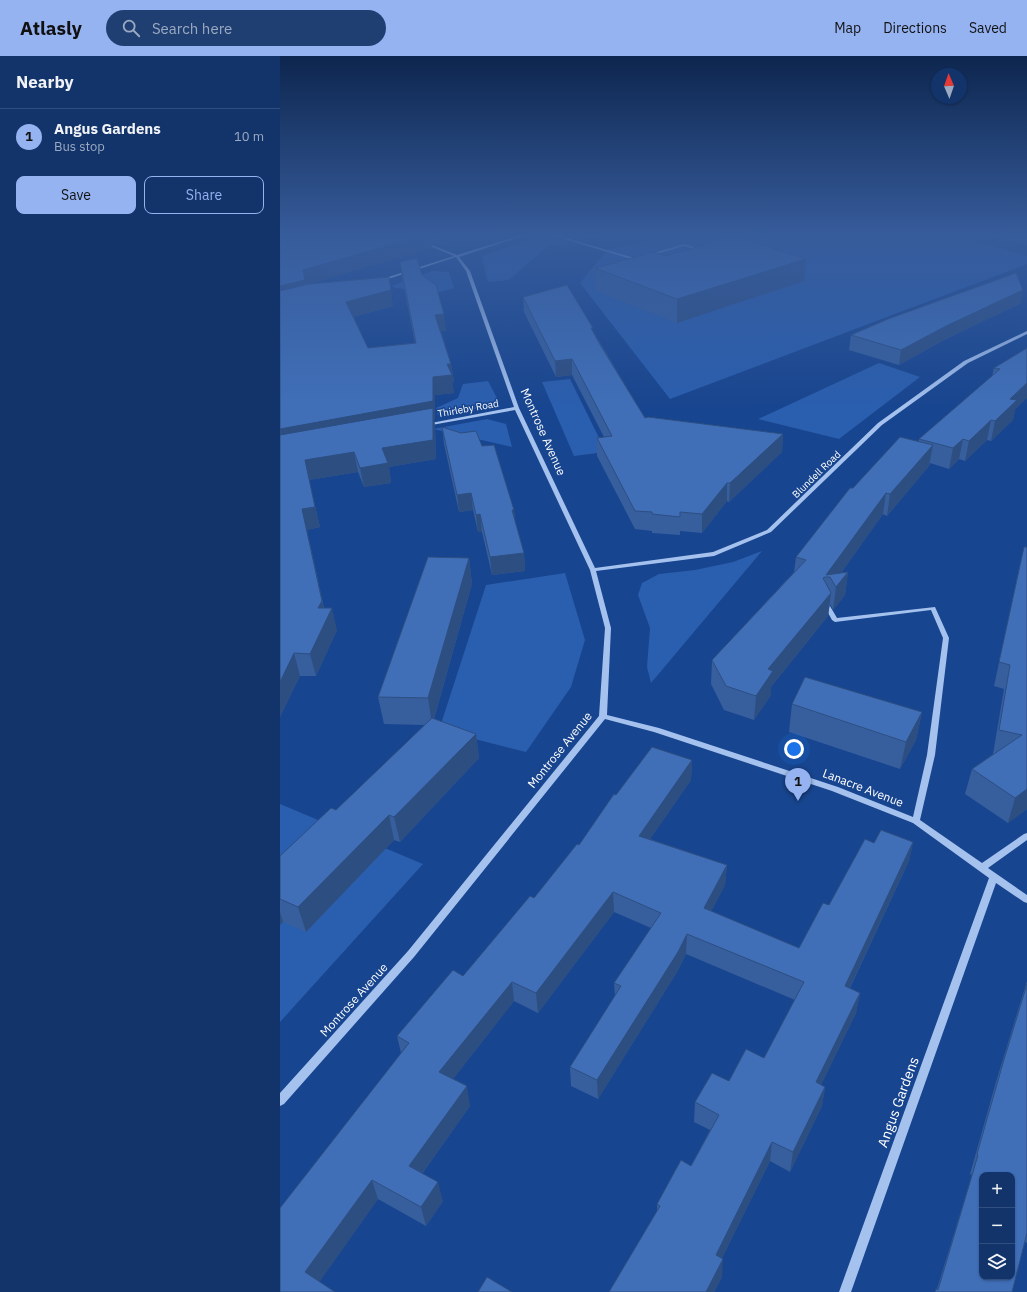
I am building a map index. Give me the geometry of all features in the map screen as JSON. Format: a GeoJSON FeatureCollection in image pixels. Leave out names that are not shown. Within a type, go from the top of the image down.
{"type":"FeatureCollection","features":[{"type":"Feature","properties":{"kind":"street","name":"Montrose Avenue"},"geometry":{"type":"LineString","coordinates":[[280,1101],[411,954],[603,716],[608,628],[593,570],[517,408],[475,292]]}},
{"type":"Feature","properties":{"kind":"street","name":"Blundell Road"},"geometry":{"type":"LineString","coordinates":[[593,570],[714,554],[769,531],[880,424],[966,362],[1027,332]]}},
{"type":"Feature","properties":{"kind":"street","name":"Thirleby Road"},"geometry":{"type":"LineString","coordinates":[[418,426],[517,408]]}},
{"type":"Feature","properties":{"kind":"street"},"geometry":{"type":"LineString","coordinates":[[824,602],[834,620],[933,608],[946,638],[931,755],[916,821]]}},
{"type":"Feature","properties":{"kind":"street","name":"Lanacre Avenue"},"geometry":{"type":"LineString","coordinates":[[603,716],[656,730],[835,789],[916,821],[1027,900]]}},
{"type":"Feature","properties":{"kind":"street"},"geometry":{"type":"LineString","coordinates":[[981,868],[1027,836]]}},
{"type":"Feature","properties":{"kind":"street","name":"Angus Gardens"},"geometry":{"type":"LineString","coordinates":[[845,1292],[994,877]]}},
{"type":"Feature","properties":{"kind":"shaded area"},"geometry":{"type":"Polygon","coordinates":[[[587,292],[954,292],[670,399],[587,292]]]}},
{"type":"Feature","properties":{"kind":"shaded area"},"geometry":{"type":"Polygon","coordinates":[[[879,363],[920,377],[839,439],[758,419],[879,363]]]}},
{"type":"Feature","properties":{"kind":"shaded area"},"geometry":{"type":"Polygon","coordinates":[[[570,379],[606,452],[574,456],[542,382],[570,379]]]}},
{"type":"Feature","properties":{"kind":"shaded area"},"geometry":{"type":"Polygon","coordinates":[[[488,381],[498,400],[488,407],[438,415],[436,408],[458,398],[463,384],[488,381]]]}},
{"type":"Feature","properties":{"kind":"shaded area"},"geometry":{"type":"Polygon","coordinates":[[[487,419],[506,424],[512,447],[433,429],[487,419]]]}},
{"type":"Feature","properties":{"kind":"shaded area"},"geometry":{"type":"Polygon","coordinates":[[[762,551],[651,683],[647,667],[650,628],[638,595],[642,583],[659,574],[695,570],[733,562],[762,551]]]}},
{"type":"Feature","properties":{"kind":"shaded area"},"geometry":{"type":"Polygon","coordinates":[[[565,573],[585,640],[571,687],[526,752],[439,730],[486,585],[565,573]]]}},
{"type":"Feature","properties":{"kind":"shaded area"},"geometry":{"type":"Polygon","coordinates":[[[280,804],[423,864],[280,1022],[280,804]]]}},
{"type":"Feature","properties":{"kind":"building"},"geometry":{"type":"Polygon","coordinates":[[[280,292],[385,292],[346,302],[368,348],[416,343],[406,292],[438,292],[444,314],[435,315],[451,364],[447,364],[452,375],[433,377],[433,401],[280,429],[280,292]]]}},
{"type":"Feature","properties":{"kind":"building"},"geometry":{"type":"Polygon","coordinates":[[[543,292],[571,292],[593,328],[591,328],[599,343],[645,418],[648,417],[783,434],[730,483],[727,483],[702,514],[680,512],[680,517],[652,514],[652,512],[635,511],[597,438],[612,436],[572,359],[555,361],[523,297],[543,292]]]}},
{"type":"Feature","properties":{"kind":"building"},"geometry":{"type":"Polygon","coordinates":[[[658,292],[701,292],[677,299],[658,292]]]}},
{"type":"Feature","properties":{"kind":"building"},"geometry":{"type":"Polygon","coordinates":[[[964,292],[1019,292],[946,326],[901,350],[851,335],[888,319],[964,292]]]}},
{"type":"Feature","properties":{"kind":"building"},"geometry":{"type":"Polygon","coordinates":[[[1027,348],[1027,383],[1010,399],[1017,400],[995,421],[991,420],[969,441],[963,439],[953,448],[919,439],[1000,369],[994,368],[1027,348]]]}},
{"type":"Feature","properties":{"kind":"building"},"geometry":{"type":"Polygon","coordinates":[[[433,408],[433,440],[382,448],[388,463],[360,468],[354,452],[305,460],[315,507],[302,509],[322,601],[318,608],[332,608],[310,654],[294,653],[280,682],[280,435],[433,408]]]}},
{"type":"Feature","properties":{"kind":"building"},"geometry":{"type":"Polygon","coordinates":[[[442,427],[461,433],[476,431],[482,446],[494,445],[514,510],[512,510],[524,553],[490,557],[480,514],[476,515],[471,493],[457,495],[442,427]]]}},
{"type":"Feature","properties":{"kind":"building"},"geometry":{"type":"Polygon","coordinates":[[[900,437],[933,445],[890,494],[886,493],[826,575],[848,572],[836,587],[830,577],[823,578],[831,593],[768,669],[773,671],[756,696],[726,686],[712,660],[806,560],[796,557],[850,488],[853,488],[900,437]]]}},
{"type":"Feature","properties":{"kind":"building"},"geometry":{"type":"Polygon","coordinates":[[[1024,547],[1027,547],[1027,789],[1015,798],[972,769],[1022,735],[999,730],[1010,665],[999,662],[1024,547]]]}},
{"type":"Feature","properties":{"kind":"building"},"geometry":{"type":"Polygon","coordinates":[[[428,557],[469,558],[428,698],[378,697],[428,557]]]}},
{"type":"Feature","properties":{"kind":"building"},"geometry":{"type":"Polygon","coordinates":[[[805,677],[922,712],[906,742],[792,704],[805,677]]]}},
{"type":"Feature","properties":{"kind":"building"},"geometry":{"type":"Polygon","coordinates":[[[432,718],[476,734],[394,817],[389,815],[298,907],[280,899],[280,856],[331,808],[336,810],[432,718]]]}},
{"type":"Feature","properties":{"kind":"building"},"geometry":{"type":"Polygon","coordinates":[[[652,747],[692,760],[639,836],[727,865],[704,908],[799,948],[823,903],[829,905],[865,839],[874,843],[881,830],[913,842],[845,986],[860,993],[816,1082],[825,1087],[793,1152],[772,1142],[716,1255],[723,1259],[706,1292],[609,1292],[660,1206],[657,1204],[681,1160],[691,1166],[719,1115],[695,1102],[712,1073],[729,1081],[746,1049],[764,1058],[804,982],[687,934],[678,952],[597,1080],[570,1067],[621,986],[614,983],[661,913],[613,892],[536,993],[512,982],[439,1072],[467,1086],[409,1166],[438,1182],[421,1207],[372,1180],[305,1272],[335,1292],[280,1292],[280,1208],[409,1043],[397,1036],[453,970],[463,976],[530,896],[534,898],[577,844],[579,845],[614,794],[616,795],[652,747]]]}},
{"type":"Feature","properties":{"kind":"building"},"geometry":{"type":"Polygon","coordinates":[[[1027,984],[1027,1233],[1012,1292],[935,1292],[936,1289],[938,1290],[978,1155],[977,1154],[1027,984]]]}},
{"type":"Feature","properties":{"kind":"building"},"geometry":{"type":"Polygon","coordinates":[[[487,1277],[512,1292],[478,1292],[487,1277]]]}},
{"type":"Feature","properties":{"kind":"place","name":"Angus Gardens"},"geometry":{"type":"Point","coordinates":[798,801]}}]}
